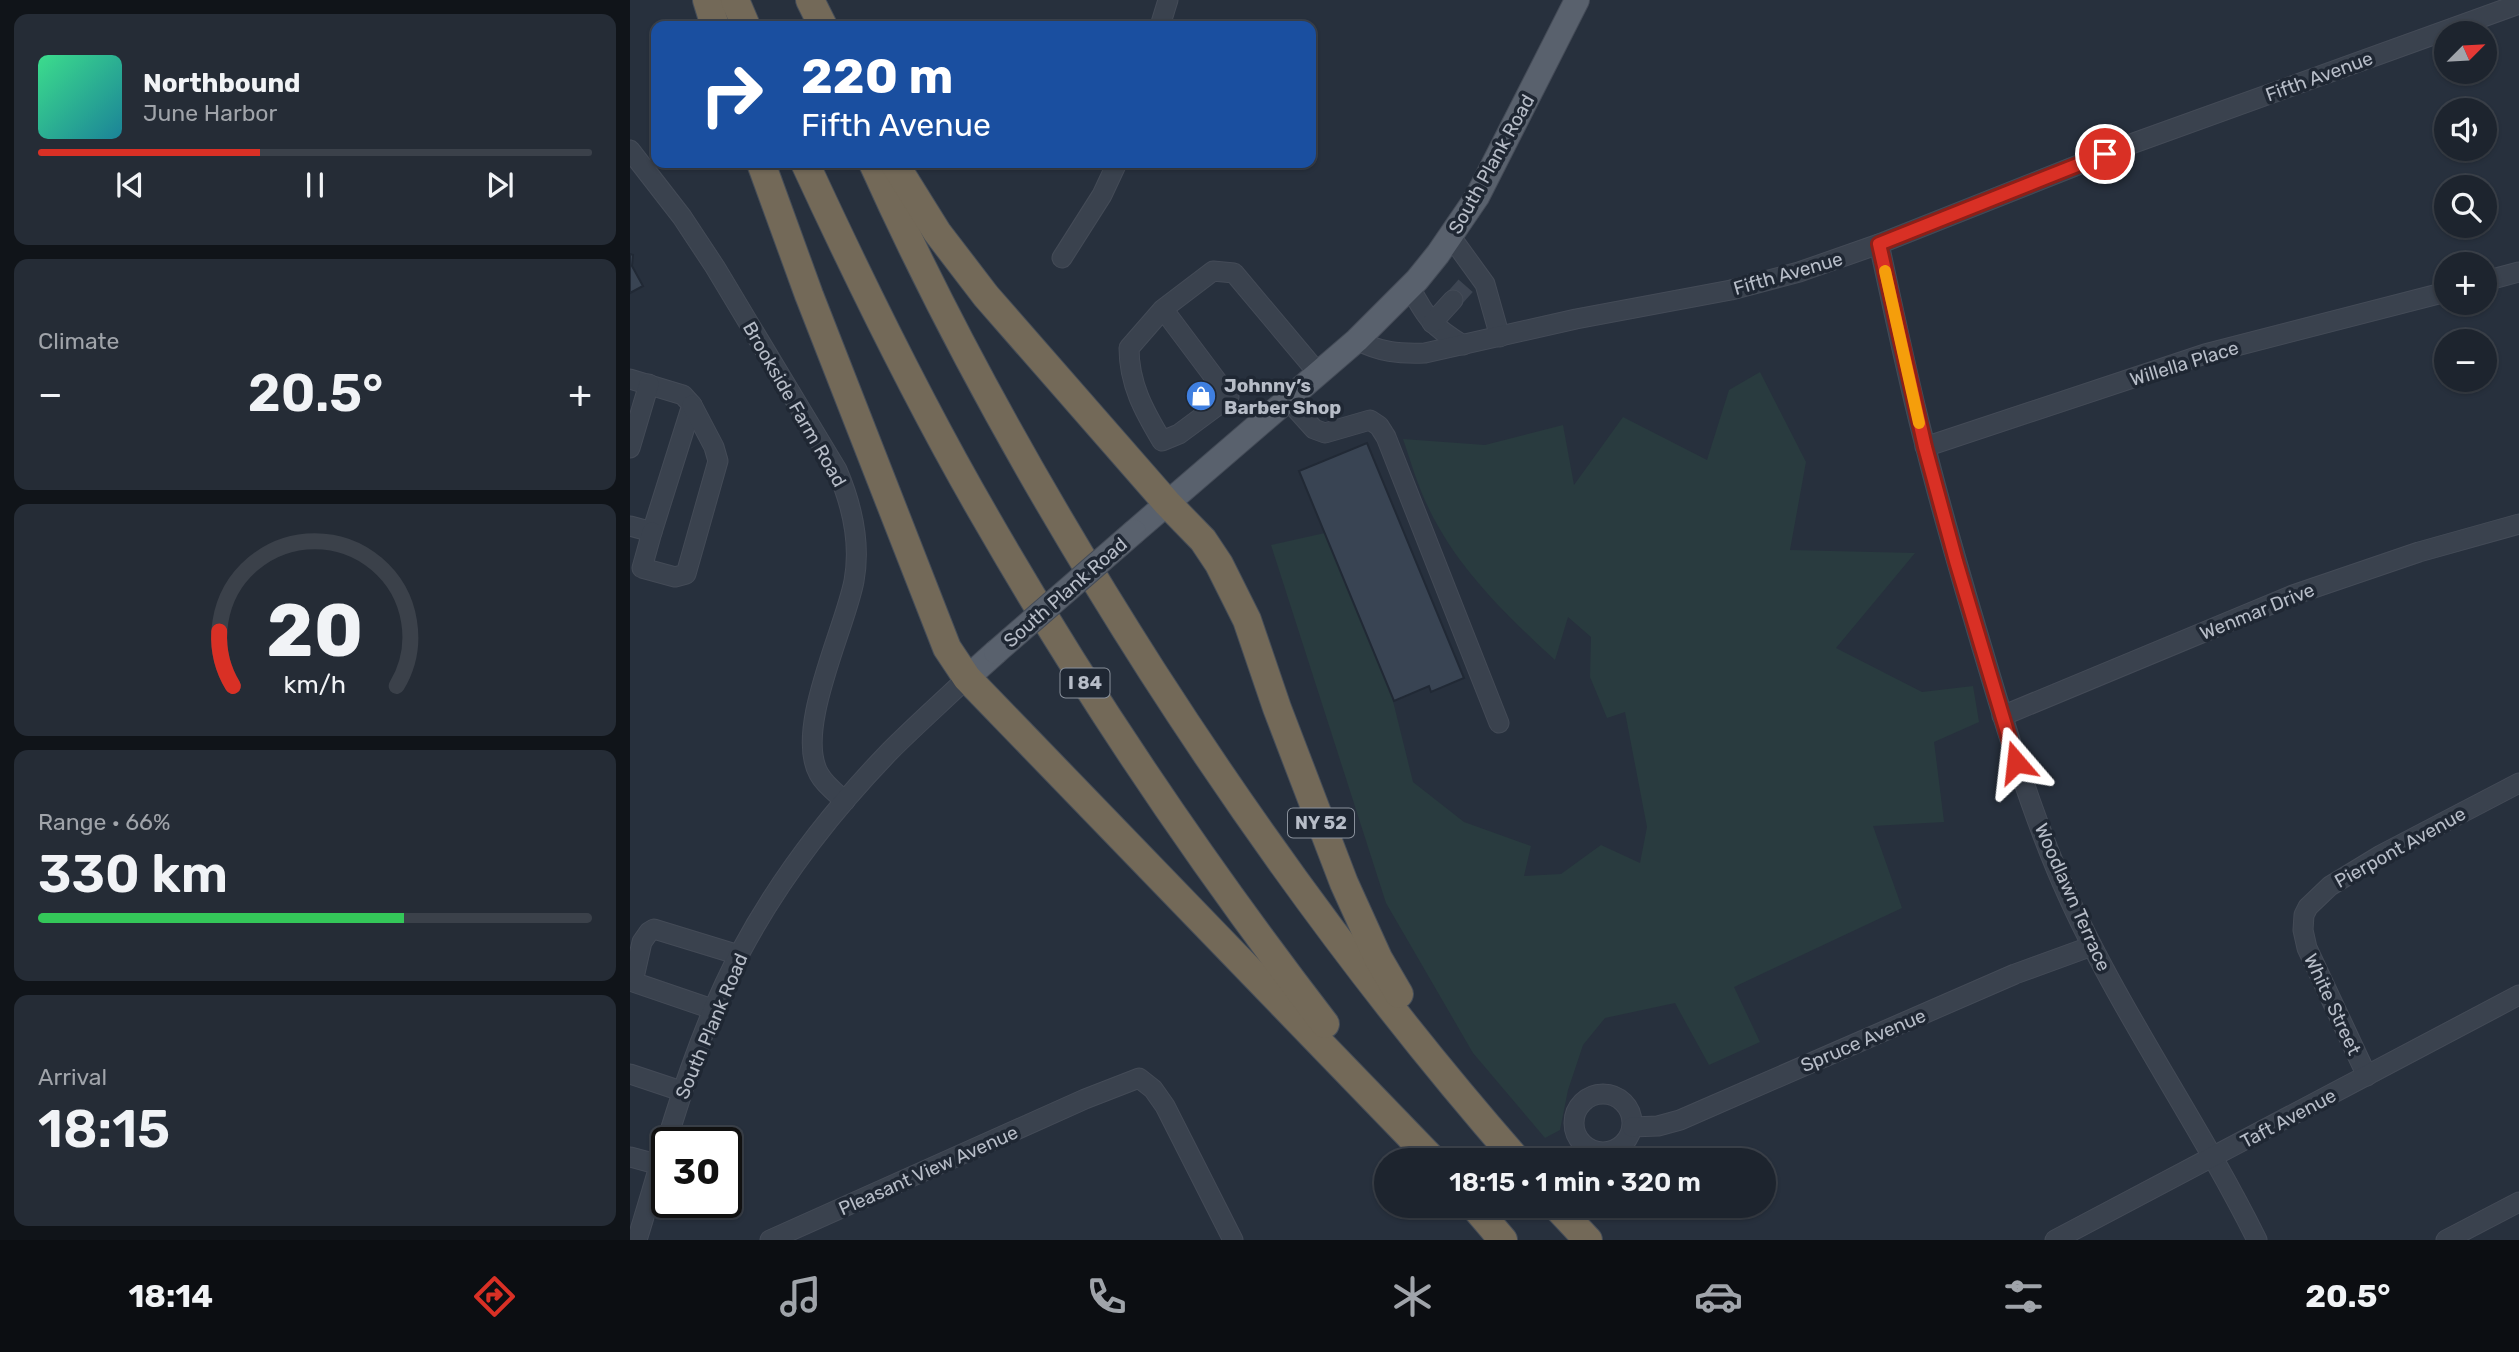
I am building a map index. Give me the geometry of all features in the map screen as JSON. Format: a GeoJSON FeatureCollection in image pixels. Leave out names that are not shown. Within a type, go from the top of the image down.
{"type":"FeatureCollection","features":[{"type":"Feature","properties":{"kind":"highway"},"geometry":{"type":"LineString","coordinates":[[707,0],[713,21]]}},
{"type":"Feature","properties":{"kind":"highway"},"geometry":{"type":"LineString","coordinates":[[735,0],[744,21]]}},
{"type":"Feature","properties":{"kind":"highway"},"geometry":{"type":"LineString","coordinates":[[801,0],[810,21]]}},
{"type":"Feature","properties":{"kind":"highway"},"geometry":{"type":"LineString","coordinates":[[810,0],[820,21]]}},
{"type":"Feature","properties":{"kind":"highway"},"geometry":{"type":"LineString","coordinates":[[763,168],[809,295],[947,648],[967,678],[1422,1148]]}},
{"type":"Feature","properties":{"kind":"highway","name":"I 84"},"geometry":{"type":"LineString","coordinates":[[807,168],[860,281],[941,439],[992,530],[1078,671],[1175,819],[1280,965],[1424,1148]]}},
{"type":"Feature","properties":{"kind":"highway"},"geometry":{"type":"LineString","coordinates":[[875,168],[922,266],[992,400],[1083,561],[1138,649],[1226,783],[1330,928],[1383,998],[1506,1148]]}},
{"type":"Feature","properties":{"kind":"highway"},"geometry":{"type":"LineString","coordinates":[[897,168],[961,265],[1167,503]]}},
{"type":"Feature","properties":{"kind":"highway","name":"NY 52"},"geometry":{"type":"LineString","coordinates":[[1167,503],[1203,540],[1234,592],[1247,620],[1277,708],[1344,883],[1378,958],[1397,991],[1495,1136]]}},
{"type":"Feature","properties":{"kind":"highway"},"geometry":{"type":"LineString","coordinates":[[1484,1218],[1503,1240]]}},
{"type":"Feature","properties":{"kind":"highway"},"geometry":{"type":"LineString","coordinates":[[1567,1218],[1588,1240]]}},
{"type":"Feature","properties":{"kind":"main road","name":"South Plank Road"},"geometry":{"type":"LineString","coordinates":[[967,678],[1357,340],[1410,287],[1451,237],[1496,162],[1577,0]]}},
{"type":"Feature","properties":{"kind":"street"},"geometry":{"type":"LineString","coordinates":[[1162,21],[1168,0]]}},
{"type":"Feature","properties":{"kind":"street","name":"Fifth Avenue"},"geometry":{"type":"LineString","coordinates":[[1357,340],[1383,351],[1424,353],[1753,285],[1832,262],[2130,144],[2519,4]]}},
{"type":"Feature","properties":{"kind":"street","name":"Brookside Farm Road"},"geometry":{"type":"LineString","coordinates":[[630,150],[682,217],[715,267],[837,470],[847,492],[857,541],[854,581],[825,677],[813,727],[812,753],[818,773],[845,801]]}},
{"type":"Feature","properties":{"kind":"street"},"geometry":{"type":"LineString","coordinates":[[1062,258],[1102,195],[1115,168]]}},
{"type":"Feature","properties":{"kind":"street"},"geometry":{"type":"LineString","coordinates":[[1451,237],[1474,278],[1485,284],[1500,337]]}},
{"type":"Feature","properties":{"kind":"street","name":"Woodlawn Terrace"},"geometry":{"type":"LineString","coordinates":[[1879,244],[1925,447],[2016,762],[2057,871],[2092,946],[2170,1087],[2214,1158],[2257,1240]]}},
{"type":"Feature","properties":{"kind":"street"},"geometry":{"type":"LineString","coordinates":[[1163,309],[1229,397],[1179,434],[1162,441],[1145,414],[1129,369],[1129,348],[1163,309],[1213,271],[1234,273],[1318,373]]}},
{"type":"Feature","properties":{"kind":"street"},"geometry":{"type":"LineString","coordinates":[[2497,278],[2519,272]]}},
{"type":"Feature","properties":{"kind":"street"},"geometry":{"type":"LineString","coordinates":[[1410,287],[1425,316],[1440,331],[1463,345]]}},
{"type":"Feature","properties":{"kind":"street","name":"Willella Place"},"geometry":{"type":"LineString","coordinates":[[1925,447],[2205,354],[2434,295]]}},
{"type":"Feature","properties":{"kind":"street"},"geometry":{"type":"LineString","coordinates":[[1432,323],[1453,300]]}},
{"type":"Feature","properties":{"kind":"street"},"geometry":{"type":"LineString","coordinates":[[630,448],[640,382],[687,400],[714,447],[718,461],[685,574],[675,577],[642,568],[687,400]]}},
{"type":"Feature","properties":{"kind":"street"},"geometry":{"type":"LineString","coordinates":[[1287,399],[1314,429],[1325,433],[1370,420],[1386,437],[1499,723]]}},
{"type":"Feature","properties":{"kind":"street","name":"Wenmar Drive"},"geometry":{"type":"LineString","coordinates":[[2002,716],[2293,595],[2419,552],[2519,524]]}},
{"type":"Feature","properties":{"kind":"street"},"geometry":{"type":"LineString","coordinates":[[630,526],[652,532]]}},
{"type":"Feature","properties":{"kind":"street","name":"South Plank Road"},"geometry":{"type":"LineString","coordinates":[[671,1127],[681,1091],[739,955],[776,891],[845,801],[890,751],[967,678]]}},
{"type":"Feature","properties":{"kind":"street","name":"Pierpont Avenue"},"geometry":{"type":"LineString","coordinates":[[2303,930],[2308,906],[2330,887],[2381,855],[2519,783]]}},
{"type":"Feature","properties":{"kind":"street"},"geometry":{"type":"LineString","coordinates":[[715,1010],[632,982],[642,942],[654,929],[739,955]]}},
{"type":"Feature","properties":{"kind":"street","name":"White Street"},"geometry":{"type":"LineString","coordinates":[[2303,930],[2307,948],[2367,1076]]}},
{"type":"Feature","properties":{"kind":"street","name":"Spruce Avenue"},"geometry":{"type":"LineString","coordinates":[[1632,1127],[1658,1126],[1681,1120],[2015,974],[2092,946]]}},
{"type":"Feature","properties":{"kind":"street","name":"Taft Avenue"},"geometry":{"type":"LineString","coordinates":[[2055,1240],[2519,995]]}},
{"type":"Feature","properties":{"kind":"street"},"geometry":{"type":"LineString","coordinates":[[630,1074],[681,1091]]}},
{"type":"Feature","properties":{"kind":"street","name":"Pleasant View Avenue"},"geometry":{"type":"LineString","coordinates":[[770,1240],[1133,1079],[1145,1081],[1165,1106],[1233,1240]]}},
{"type":"Feature","properties":{"kind":"street"},"geometry":{"type":"LineString","coordinates":[[630,1157],[651,1163]]}},
{"type":"Feature","properties":{"kind":"street","name":"South Plank Road"},"geometry":{"type":"LineString","coordinates":[[637,1240],[651,1194]]}},
{"type":"Feature","properties":{"kind":"street"},"geometry":{"type":"LineString","coordinates":[[2446,1240],[2519,1202]]}},
{"type":"Feature","properties":{"kind":"shaded area"},"geometry":{"type":"Polygon","coordinates":[[[1760,372],[1806,462],[1790,550],[1915,553],[1836,648],[1922,692],[1973,686],[1979,722],[1934,742],[1944,822],[1873,826],[1902,908],[1734,987],[1760,1042],[1709,1065],[1675,1003],[1605,1018],[1583,1045],[1568,1090],[1560,1130],[1545,1138],[1473,1053],[1386,903],[1271,545],[1325,533],[1391,693],[1413,782],[1464,822],[1531,846],[1524,876],[1561,874],[1601,845],[1640,863],[1647,827],[1625,712],[1607,718],[1590,677],[1591,637],[1568,617],[1555,660],[1502,609],[1469,572],[1441,531],[1421,492],[1403,439],[1485,445],[1563,425],[1574,485],[1623,417],[1707,460],[1729,390],[1760,372]]]}},
{"type":"Feature","properties":{"kind":"building"},"geometry":{"type":"Polygon","coordinates":[[[630,254],[633,255],[632,266],[643,286],[630,293],[630,254]]]}},
{"type":"Feature","properties":{"kind":"building"},"geometry":{"type":"Polygon","coordinates":[[[1367,443],[1464,678],[1431,692],[1429,686],[1394,701],[1299,471],[1367,443]]]}},
{"type":"Feature","properties":{"kind":"tunnel"},"geometry":{"type":"LineString","coordinates":[[1453,300],[1469,282]]}},
{"type":"Feature","properties":{"kind":"slow traffic"},"geometry":{"type":"LineString","coordinates":[[1885,271],[1919,423]]}},
{"type":"Feature","properties":{"kind":"place","name":"Johnny’s Barber Shop"},"geometry":{"type":"Point","coordinates":[1201,396]}},
{"type":"Feature","properties":{"kind":"route"},"geometry":{"type":"LineString","coordinates":[[2016,762],[1925,447],[1879,244],[2105,154]]}}]}
